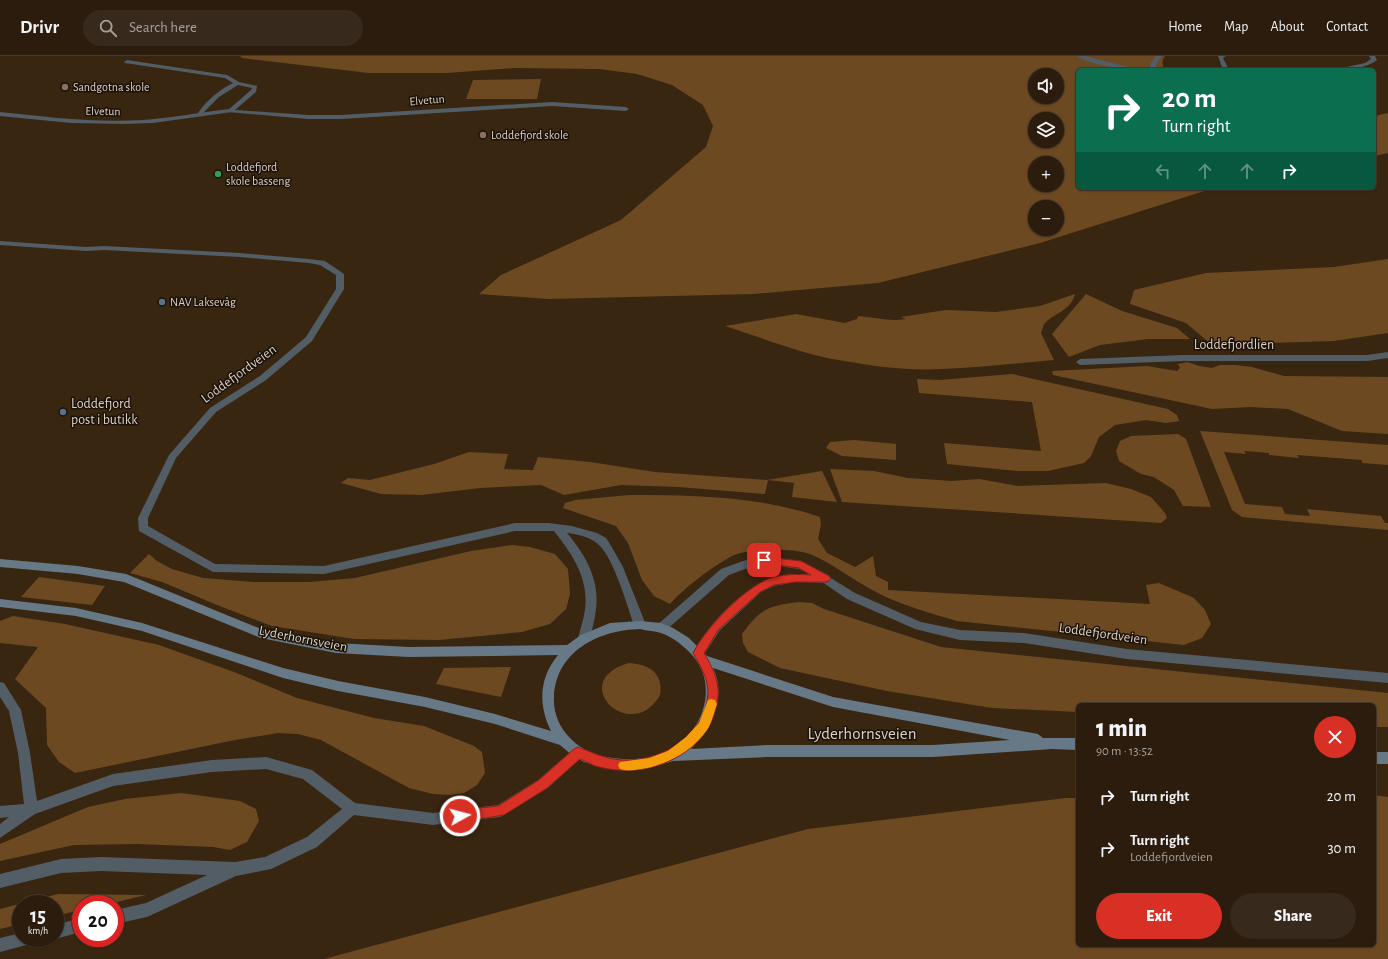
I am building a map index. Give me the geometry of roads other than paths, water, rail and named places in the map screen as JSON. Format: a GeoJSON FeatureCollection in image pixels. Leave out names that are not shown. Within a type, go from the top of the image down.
{"type":"FeatureCollection","features":[{"type":"Feature","properties":{"kind":"main road","name":"Lyderhornsveien"},"geometry":{"type":"LineString","coordinates":[[0,563],[78,570],[126,578],[265,635],[336,648],[409,652],[569,650]]}},
{"type":"Feature","properties":{"kind":"main road"},"geometry":{"type":"LineString","coordinates":[[0,603],[76,612],[142,627],[283,674],[425,702],[495,719],[563,740]]}},
{"type":"Feature","properties":{"kind":"main road"},"geometry":{"type":"LineString","coordinates":[[640,625],[661,628],[682,638],[701,656],[710,675],[713,692],[711,709],[703,726],[690,741],[672,755],[649,763],[623,766],[599,762],[578,752],[563,740],[552,722],[547,704],[549,684],[556,666],[569,650],[584,639],[602,630],[614,627],[640,625]]}},
{"type":"Feature","properties":{"kind":"main road","name":"Lyderhornsveien"},"geometry":{"type":"LineString","coordinates":[[701,656],[834,702],[1052,743]]}},
{"type":"Feature","properties":{"kind":"main road","name":"Lyderhornsveien"},"geometry":{"type":"LineString","coordinates":[[672,755],[767,751],[933,751],[1052,743],[1076,744]]}},
{"type":"Feature","properties":{"kind":"main road"},"geometry":{"type":"LineString","coordinates":[[1376,758],[1388,758]]}},
{"type":"Feature","properties":{"kind":"street"},"geometry":{"type":"LineString","coordinates":[[1080,56],[1129,68]]}},
{"type":"Feature","properties":{"kind":"street"},"geometry":{"type":"LineString","coordinates":[[1153,68],[1159,56]]}},
{"type":"Feature","properties":{"kind":"street"},"geometry":{"type":"LineString","coordinates":[[1223,56],[1220,57],[1225,68]]}},
{"type":"Feature","properties":{"kind":"street"},"geometry":{"type":"LineString","coordinates":[[1346,68],[1367,64],[1374,60],[1372,56]]}},
{"type":"Feature","properties":{"kind":"street"},"geometry":{"type":"LineString","coordinates":[[127,62],[227,77],[237,83],[255,87],[254,91],[230,110]]}},
{"type":"Feature","properties":{"kind":"street"},"geometry":{"type":"LineString","coordinates":[[201,113],[205,107],[225,89],[237,83]]}},
{"type":"Feature","properties":{"kind":"street","name":"Elvetun"},"geometry":{"type":"LineString","coordinates":[[0,114],[76,122],[106,123],[144,122],[230,110],[308,117],[341,117],[552,104],[626,109]]}},
{"type":"Feature","properties":{"kind":"street","name":"Loddefjordveien"},"geometry":{"type":"LineString","coordinates":[[0,243],[86,249],[104,248],[240,255],[309,261],[322,264],[340,274],[340,289],[309,339],[263,378],[213,410],[172,457],[143,518],[143,528],[213,568],[324,570],[515,527],[542,526],[582,531],[603,541],[613,557],[640,625]]}},
{"type":"Feature","properties":{"kind":"street","name":"Loddefjordlien"},"geometry":{"type":"LineString","coordinates":[[1080,362],[1183,358],[1367,358],[1388,355]]}},
{"type":"Feature","properties":{"kind":"street"},"geometry":{"type":"LineString","coordinates":[[558,529],[575,549],[586,568],[592,600],[584,639]]}},
{"type":"Feature","properties":{"kind":"street","name":"Loddefjordveien"},"geometry":{"type":"LineString","coordinates":[[661,628],[725,572],[743,565],[764,560],[801,565],[826,579],[851,596],[919,626],[960,635],[1024,638],[1127,654],[1388,678]]}},
{"type":"Feature","properties":{"kind":"street"},"geometry":{"type":"LineString","coordinates":[[701,656],[716,626],[757,589],[772,582],[795,578],[826,579]]}},
{"type":"Feature","properties":{"kind":"street"},"geometry":{"type":"LineString","coordinates":[[0,687],[15,710],[24,753],[31,809]]}},
{"type":"Feature","properties":{"kind":"street"},"geometry":{"type":"LineString","coordinates":[[0,812],[31,809],[113,780],[212,766],[266,763],[307,774],[352,809],[433,819],[500,811],[543,784],[578,752]]}},
{"type":"Feature","properties":{"kind":"street"},"geometry":{"type":"LineString","coordinates":[[0,832],[31,809]]}},
{"type":"Feature","properties":{"kind":"street"},"geometry":{"type":"LineString","coordinates":[[0,881],[61,866],[93,864],[235,869],[266,864],[312,842],[352,809]]}},
{"type":"Feature","properties":{"kind":"street"},"geometry":{"type":"LineString","coordinates":[[124,915],[147,910],[235,869]]}},
{"type":"Feature","properties":{"kind":"street"},"geometry":{"type":"LineString","coordinates":[[0,945],[12,942]]}},
{"type":"Feature","properties":{"kind":"place","name":"Sandgotna skole"},"geometry":{"type":"Point","coordinates":[65,87]}},
{"type":"Feature","properties":{"kind":"place","name":"Loddefjord skole"},"geometry":{"type":"Point","coordinates":[483,135]}},
{"type":"Feature","properties":{"kind":"place","name":"Loddefjord skole basseng"},"geometry":{"type":"Point","coordinates":[218,174]}},
{"type":"Feature","properties":{"kind":"place","name":"NAV Laksevåg"},"geometry":{"type":"Point","coordinates":[162,302]}},
{"type":"Feature","properties":{"kind":"place","name":"Loddefjord post i butikk"},"geometry":{"type":"Point","coordinates":[63,412]}}]}
